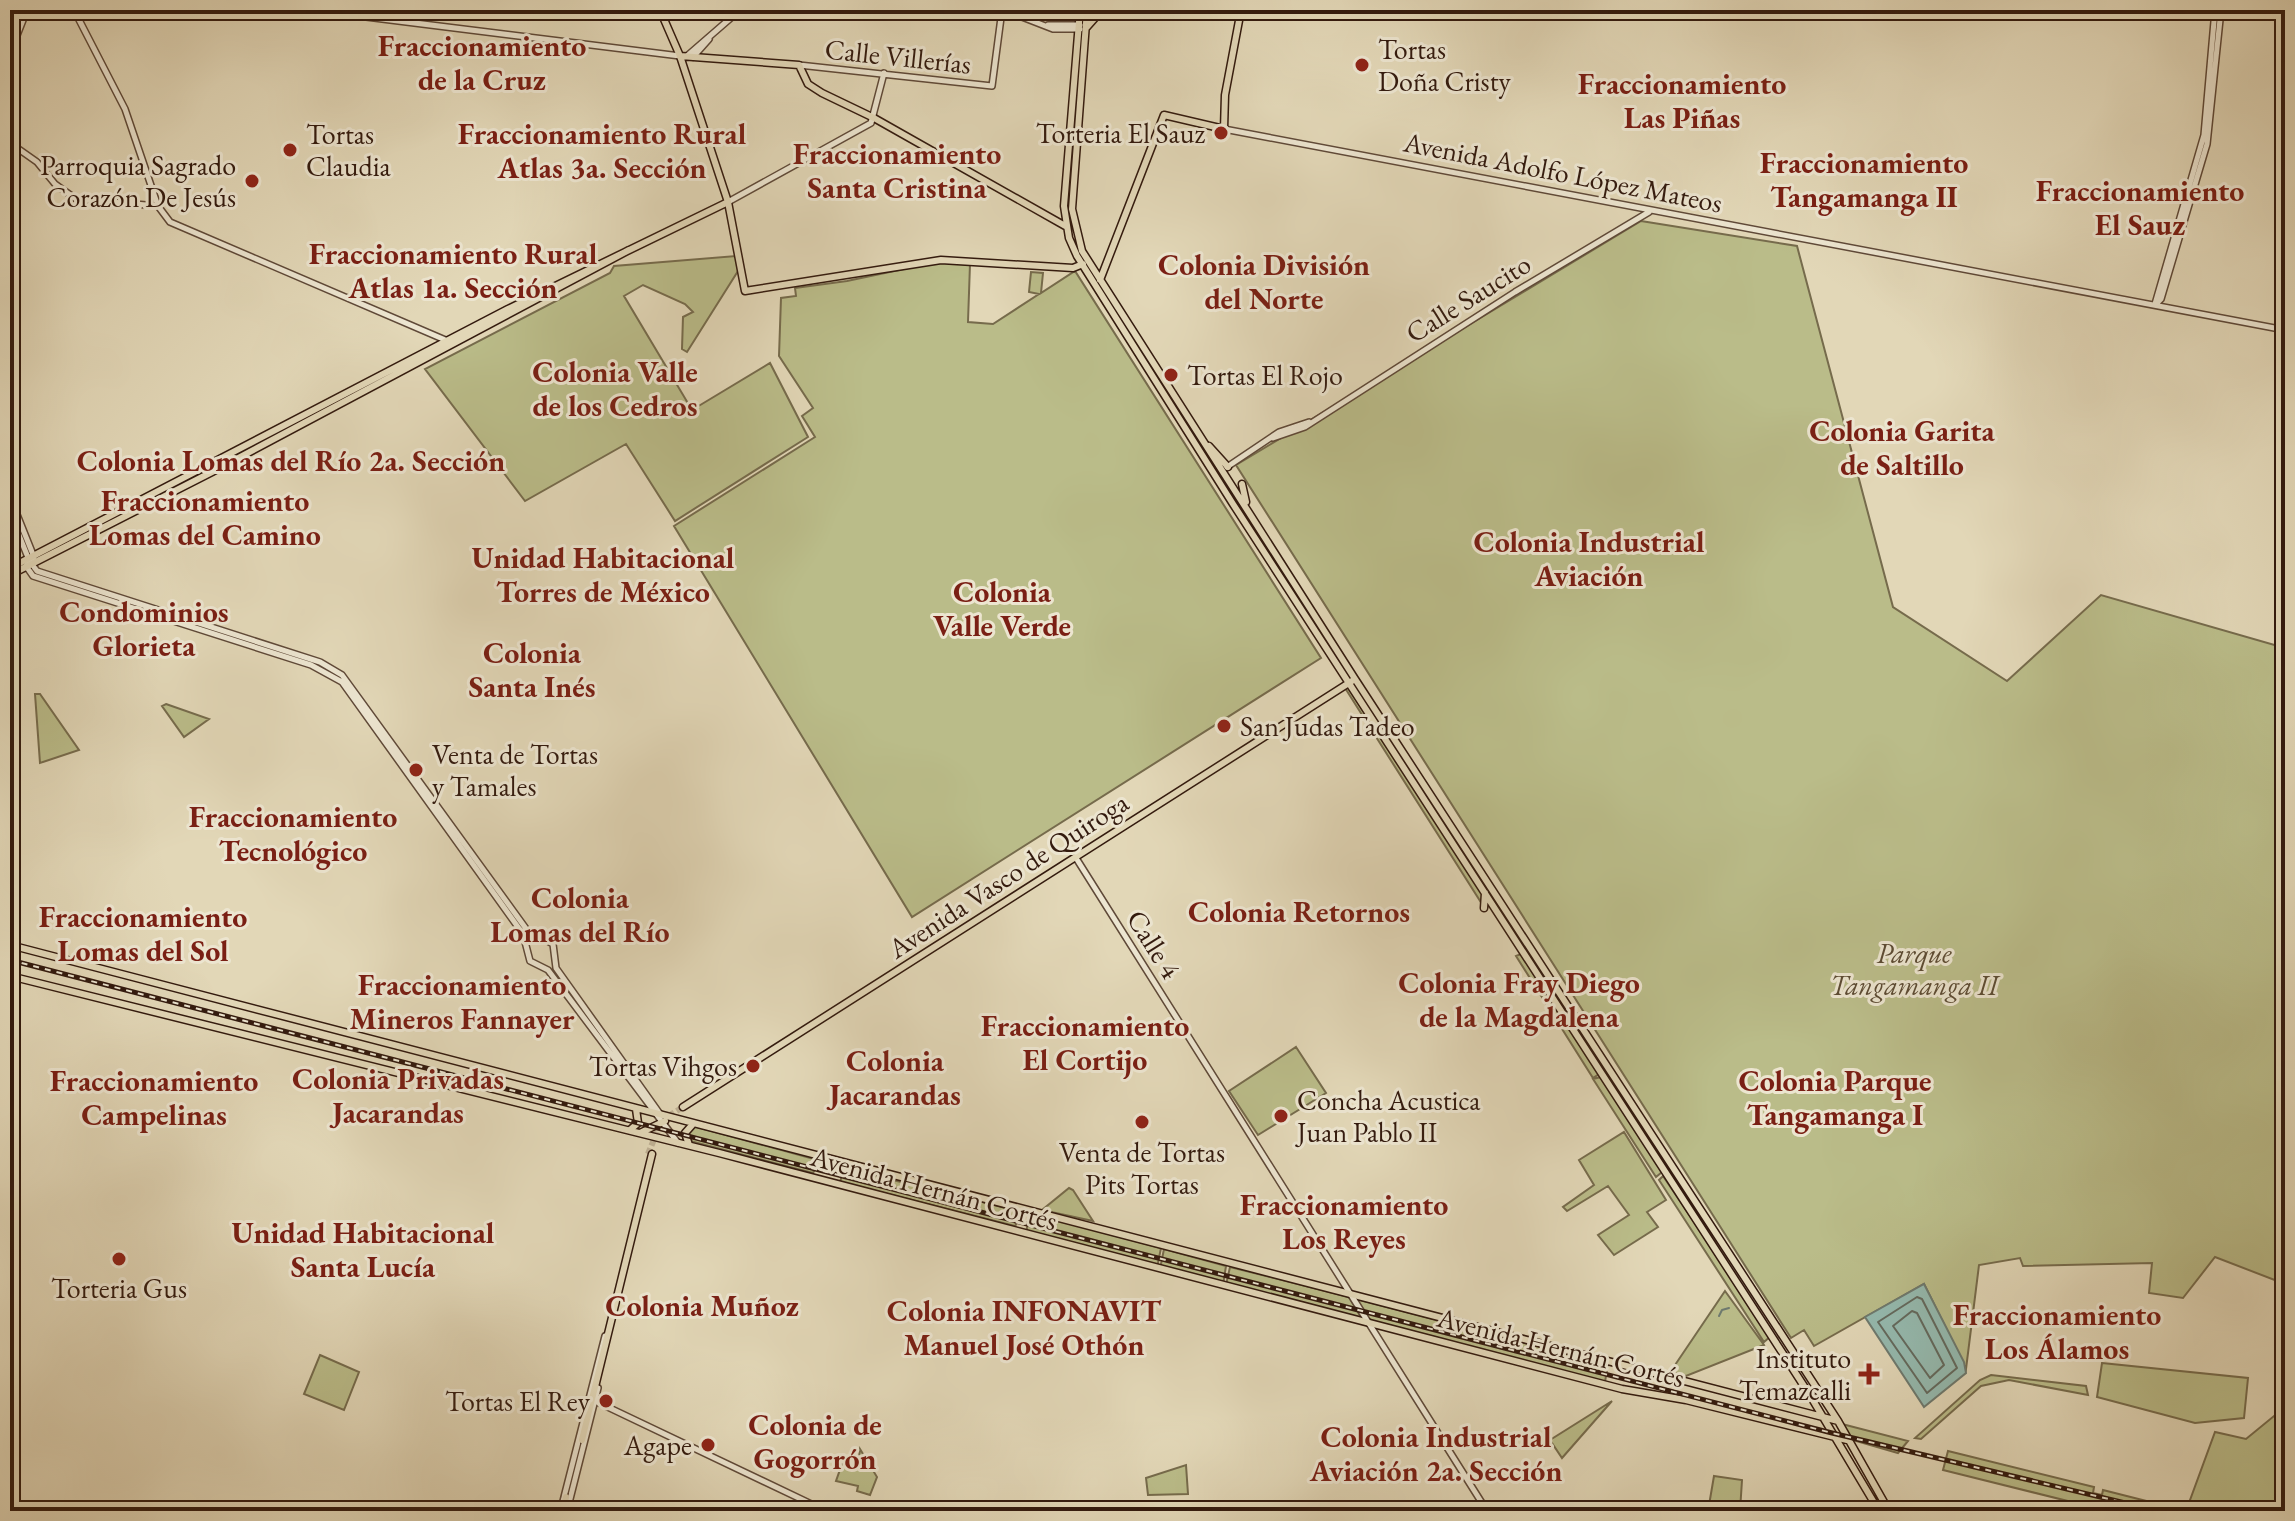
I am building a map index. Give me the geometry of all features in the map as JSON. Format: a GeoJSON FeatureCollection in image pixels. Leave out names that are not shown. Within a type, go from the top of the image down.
{"type":"FeatureCollection","features":[{"type":"Feature","properties":{"kind":"main road"},"geometry":{"type":"LineString","coordinates":[[660,10],[686,56],[728,202],[745,291],[941,260],[1073,268],[1106,263],[1095,286]]}},
{"type":"Feature","properties":{"kind":"main road"},"geometry":{"type":"LineString","coordinates":[[1080,10],[1084,26],[1072,209],[1077,239],[1095,286],[1233,504],[1334,652]]}},
{"type":"Feature","properties":{"kind":"main road"},"geometry":{"type":"LineString","coordinates":[[1087,10],[1064,206],[1066,225],[1087,264],[1100,279],[1203,440],[1225,468],[1352,681],[1823,1417],[1879,1511]]}},
{"type":"Feature","properties":{"kind":"main road"},"geometry":{"type":"LineString","coordinates":[[1084,26],[1102,10]]}},
{"type":"Feature","properties":{"kind":"main road"},"geometry":{"type":"LineString","coordinates":[[1224,129],[1225,95],[1241,10]]}},
{"type":"Feature","properties":{"kind":"main road"},"geometry":{"type":"LineString","coordinates":[[686,56],[799,65],[808,84],[815,90],[874,118],[1066,225],[1077,239]]}},
{"type":"Feature","properties":{"kind":"main road","name":"Avenida Adolfo López Mateos"},"geometry":{"type":"LineString","coordinates":[[1106,263],[1164,115],[1224,129]]}},
{"type":"Feature","properties":{"kind":"main road"},"geometry":{"type":"LineString","coordinates":[[10,575],[629,250],[728,202]]}},
{"type":"Feature","properties":{"kind":"main road"},"geometry":{"type":"LineString","coordinates":[[1160,389],[1167,384]]}},
{"type":"Feature","properties":{"kind":"main road"},"geometry":{"type":"LineString","coordinates":[[1225,468],[1220,479],[1233,504]]}},
{"type":"Feature","properties":{"kind":"main road"},"geometry":{"type":"LineString","coordinates":[[1242,484],[1247,509]]}},
{"type":"Feature","properties":{"kind":"main road"},"geometry":{"type":"LineString","coordinates":[[10,568],[30,562]]}},
{"type":"Feature","properties":{"kind":"main road"},"geometry":{"type":"LineString","coordinates":[[1352,681],[1838,1421],[1889,1511]]}},
{"type":"Feature","properties":{"kind":"main road","name":"Avenida Vasco de Quiroga"},"geometry":{"type":"LineString","coordinates":[[683,1107],[1352,681]]}},
{"type":"Feature","properties":{"kind":"main road"},"geometry":{"type":"LineString","coordinates":[[1484,908],[1485,893]]}},
{"type":"Feature","properties":{"kind":"main road","name":"Avenida Hernán Cortés"},"geometry":{"type":"LineString","coordinates":[[10,945],[653,1113],[663,1120],[693,1124],[1838,1421]]}},
{"type":"Feature","properties":{"kind":"main road","name":"Avenida Hernán Cortés"},"geometry":{"type":"LineString","coordinates":[[10,976],[689,1145],[1622,1389],[1686,1400],[1847,1440]]}},
{"type":"Feature","properties":{"kind":"main road"},"geometry":{"type":"LineString","coordinates":[[630,1130],[638,1123],[636,1109]]}},
{"type":"Feature","properties":{"kind":"main road"},"geometry":{"type":"LineString","coordinates":[[639,1133],[663,1120]]}},
{"type":"Feature","properties":{"kind":"main road"},"geometry":{"type":"LineString","coordinates":[[689,1145],[685,1133],[693,1124]]}},
{"type":"Feature","properties":{"kind":"main road"},"geometry":{"type":"LineString","coordinates":[[582,1440],[650,1154]]}},
{"type":"Feature","properties":{"kind":"main road"},"geometry":{"type":"LineString","coordinates":[[1800,1411],[1812,1400]]}},
{"type":"Feature","properties":{"kind":"main road"},"geometry":{"type":"LineString","coordinates":[[564,1511],[567,1497]]}},
{"type":"Feature","properties":{"kind":"main road"},"geometry":{"type":"LineString","coordinates":[[10,1505],[17,1511]]}},
{"type":"Feature","properties":{"kind":"street"},"geometry":{"type":"LineString","coordinates":[[10,53],[27,10]]}},
{"type":"Feature","properties":{"kind":"street"},"geometry":{"type":"LineString","coordinates":[[74,10],[125,109],[158,206],[174,225],[451,343]]}},
{"type":"Feature","properties":{"kind":"street"},"geometry":{"type":"LineString","coordinates":[[310,10],[686,56],[740,10]]}},
{"type":"Feature","properties":{"kind":"street"},"geometry":{"type":"LineString","coordinates":[[1003,10],[1048,26],[1084,26]]}},
{"type":"Feature","properties":{"kind":"street","name":"Calle Villerías"},"geometry":{"type":"LineString","coordinates":[[799,65],[992,86],[1003,10]]}},
{"type":"Feature","properties":{"kind":"street"},"geometry":{"type":"LineString","coordinates":[[2155,305],[2161,299],[2207,144],[2218,10]]}},
{"type":"Feature","properties":{"kind":"street"},"geometry":{"type":"LineString","coordinates":[[728,202],[874,118],[884,73]]}},
{"type":"Feature","properties":{"kind":"street","name":"Avenida Adolfo López Mateos"},"geometry":{"type":"LineString","coordinates":[[1224,129],[1632,209],[2285,330]]}},
{"type":"Feature","properties":{"kind":"street"},"geometry":{"type":"LineString","coordinates":[[10,143],[37,162],[55,184],[76,199],[158,206]]}},
{"type":"Feature","properties":{"kind":"street"},"geometry":{"type":"LineString","coordinates":[[1632,209],[1636,214],[1634,220]]}},
{"type":"Feature","properties":{"kind":"street","name":"Calle Saucito"},"geometry":{"type":"LineString","coordinates":[[1225,468],[1273,438],[1310,422],[1650,212]]}},
{"type":"Feature","properties":{"kind":"street"},"geometry":{"type":"LineString","coordinates":[[10,497],[33,576],[333,675],[408,773],[524,939],[530,961],[544,968],[653,1113]]}},
{"type":"Feature","properties":{"kind":"street"},"geometry":{"type":"LineString","coordinates":[[10,513],[30,562],[37,571],[330,666],[351,685],[531,933],[553,944],[554,964],[678,1143]]}},
{"type":"Feature","properties":{"kind":"street"},"geometry":{"type":"LineString","coordinates":[[73,591],[76,584]]}},
{"type":"Feature","properties":{"kind":"street","name":"Calle 4"},"geometry":{"type":"LineString","coordinates":[[1076,858],[1487,1511]]}},
{"type":"Feature","properties":{"kind":"street"},"geometry":{"type":"LineString","coordinates":[[524,939],[531,933]]}},
{"type":"Feature","properties":{"kind":"street"},"geometry":{"type":"LineString","coordinates":[[544,968],[554,964]]}},
{"type":"Feature","properties":{"kind":"street"},"geometry":{"type":"LineString","coordinates":[[564,1511],[595,1401],[606,1336]]}},
{"type":"Feature","properties":{"kind":"street"},"geometry":{"type":"LineString","coordinates":[[564,1511],[606,1336]]}},
{"type":"Feature","properties":{"kind":"street"},"geometry":{"type":"LineString","coordinates":[[595,1401],[826,1511]]}},
{"type":"Feature","properties":{"kind":"green space","name":"Parque Tangamanga II"},"geometry":{"type":"Polygon","coordinates":[[[1641,221],[1797,246],[1893,607],[2007,681],[2101,595],[2285,648],[2285,1284],[2215,1257],[2183,1298],[2149,1293],[2152,1263],[2023,1266],[2020,1258],[1979,1265],[1966,1369],[1924,1284],[1814,1346],[1804,1330],[1791,1338],[1236,465],[1641,221]]]}},
{"type":"Feature","properties":{"kind":"green space"},"geometry":{"type":"Polygon","coordinates":[[[736,256],[738,271],[687,352],[682,349],[683,317],[693,312],[685,304],[643,285],[624,296],[692,410],[770,363],[808,437],[675,521],[626,444],[525,501],[425,369],[610,273],[614,266],[736,256]]]}},
{"type":"Feature","properties":{"kind":"green space"},"geometry":{"type":"Polygon","coordinates":[[[937,262],[970,264],[968,322],[993,324],[1039,294],[1029,292],[1031,272],[1043,273],[1041,293],[1075,271],[1321,658],[912,917],[674,526],[815,437],[802,416],[813,408],[779,356],[781,298],[796,296],[795,288],[847,281],[937,262]]]}},
{"type":"Feature","properties":{"kind":"green space"},"geometry":{"type":"Polygon","coordinates":[[[1349,686],[1483,894],[1482,904],[1345,688],[1349,686]]]}},
{"type":"Feature","properties":{"kind":"green space"},"geometry":{"type":"Polygon","coordinates":[[[35,694],[40,694],[79,750],[40,763],[35,694]]]}},
{"type":"Feature","properties":{"kind":"green space"},"geometry":{"type":"Polygon","coordinates":[[[166,704],[209,719],[184,737],[162,706],[166,704]]]}},
{"type":"Feature","properties":{"kind":"green space"},"geometry":{"type":"Polygon","coordinates":[[[1521,954],[1599,1074],[1593,1078],[1516,956],[1521,954]]]}},
{"type":"Feature","properties":{"kind":"green space"},"geometry":{"type":"Polygon","coordinates":[[[1296,1047],[1326,1093],[1258,1135],[1229,1091],[1296,1047]]]}},
{"type":"Feature","properties":{"kind":"green space"},"geometry":{"type":"Polygon","coordinates":[[[1601,1077],[1662,1172],[1656,1177],[1593,1079],[1601,1077]]]}},
{"type":"Feature","properties":{"kind":"green space"},"geometry":{"type":"Polygon","coordinates":[[[693,1126],[814,1159],[815,1169],[813,1173],[690,1141],[688,1131],[693,1126]]]}},
{"type":"Feature","properties":{"kind":"green space"},"geometry":{"type":"Polygon","coordinates":[[[1624,1132],[1666,1200],[1647,1212],[1658,1227],[1614,1255],[1598,1235],[1629,1215],[1608,1186],[1567,1211],[1563,1207],[1594,1185],[1579,1160],[1624,1132]]]}},
{"type":"Feature","properties":{"kind":"green space"},"geometry":{"type":"Polygon","coordinates":[[[844,1168],[1019,1211],[1020,1219],[1015,1226],[840,1182],[844,1168]]]}},
{"type":"Feature","properties":{"kind":"green space"},"geometry":{"type":"Polygon","coordinates":[[[1663,1176],[1771,1336],[1764,1342],[1659,1180],[1663,1176]]]}},
{"type":"Feature","properties":{"kind":"green space"},"geometry":{"type":"Polygon","coordinates":[[[1069,1188],[1073,1190],[1093,1221],[1042,1210],[1069,1188]]]}},
{"type":"Feature","properties":{"kind":"green space"},"geometry":{"type":"Polygon","coordinates":[[[1030,1213],[1161,1248],[1157,1268],[1026,1233],[1030,1213]]]}},
{"type":"Feature","properties":{"kind":"green space"},"geometry":{"type":"Polygon","coordinates":[[[1164,1249],[1226,1266],[1223,1285],[1160,1269],[1164,1249]]]}},
{"type":"Feature","properties":{"kind":"green space"},"geometry":{"type":"Polygon","coordinates":[[[1230,1267],[1349,1297],[1362,1319],[1226,1285],[1230,1267]]]}},
{"type":"Feature","properties":{"kind":"green space"},"geometry":{"type":"Polygon","coordinates":[[[1725,1291],[1764,1345],[1686,1376],[1674,1373],[1675,1365],[1725,1291]]]}},
{"type":"Feature","properties":{"kind":"green space"},"geometry":{"type":"Polygon","coordinates":[[[1356,1299],[1608,1364],[1605,1382],[1369,1321],[1356,1299]]]}},
{"type":"Feature","properties":{"kind":"green space"},"geometry":{"type":"Polygon","coordinates":[[[320,1355],[359,1372],[344,1410],[304,1394],[320,1355]]]}},
{"type":"Feature","properties":{"kind":"green space"},"geometry":{"type":"Polygon","coordinates":[[[2102,1363],[2248,1378],[2244,1418],[2195,1423],[2097,1397],[2102,1363]]]}},
{"type":"Feature","properties":{"kind":"green space"},"geometry":{"type":"Polygon","coordinates":[[[1991,1375],[2086,1386],[2088,1395],[2009,1380],[1981,1386],[1921,1439],[1915,1438],[1980,1380],[1991,1375]]]}},
{"type":"Feature","properties":{"kind":"green space"},"geometry":{"type":"Polygon","coordinates":[[[1612,1401],[1562,1458],[1550,1440],[1612,1401]]]}},
{"type":"Feature","properties":{"kind":"green space"},"geometry":{"type":"Polygon","coordinates":[[[2285,1407],[2285,1511],[2186,1511],[2215,1432],[2246,1439],[2285,1407]]]}},
{"type":"Feature","properties":{"kind":"green space"},"geometry":{"type":"Polygon","coordinates":[[[1842,1424],[1908,1441],[1898,1453],[1849,1439],[1842,1424]]]}},
{"type":"Feature","properties":{"kind":"green space"},"geometry":{"type":"Polygon","coordinates":[[[860,1449],[877,1477],[870,1495],[857,1491],[858,1486],[836,1481],[842,1464],[858,1467],[860,1449]]]}},
{"type":"Feature","properties":{"kind":"green space"},"geometry":{"type":"Polygon","coordinates":[[[1948,1451],[2094,1487],[2093,1493],[2102,1495],[2103,1490],[2186,1511],[2108,1511],[1943,1470],[1948,1451]]]}},
{"type":"Feature","properties":{"kind":"green space"},"geometry":{"type":"Polygon","coordinates":[[[1186,1465],[1188,1494],[1148,1495],[1146,1478],[1186,1465]]]}},
{"type":"Feature","properties":{"kind":"green space"},"geometry":{"type":"Polygon","coordinates":[[[1714,1476],[1742,1480],[1740,1511],[1708,1511],[1714,1476]]]}},
{"type":"Feature","properties":{"kind":"water"},"geometry":{"type":"Polygon","coordinates":[[[1924,1284],[1964,1362],[1966,1373],[1924,1407],[1865,1317],[1924,1284]]]}},
{"type":"Feature","properties":{"kind":"waterway"},"geometry":{"type":"LineString","coordinates":[[1719,1316],[1722,1310],[1729,1308]]}},
{"type":"Feature","properties":{"kind":"tunnel"},"geometry":{"type":"LineString","coordinates":[[648,1154],[662,1120],[683,1107]]}},
{"type":"Feature","properties":{"kind":"railway"},"geometry":{"type":"LineString","coordinates":[[10,960],[1832,1433],[2159,1511]]}},
{"type":"Feature","properties":{"kind":"place","name":"Tortas Doña Cristy"},"geometry":{"type":"Point","coordinates":[1362,65]}},
{"type":"Feature","properties":{"kind":"place","name":"Torteria El Sauz"},"geometry":{"type":"Point","coordinates":[1221,133]}},
{"type":"Feature","properties":{"kind":"place","name":"Tortas Claudia"},"geometry":{"type":"Point","coordinates":[290,150]}},
{"type":"Feature","properties":{"kind":"place","name":"Parroquia Sagrado Corazón De Jesús"},"geometry":{"type":"Point","coordinates":[252,181]}},
{"type":"Feature","properties":{"kind":"place","name":"Tortas El Rojo"},"geometry":{"type":"Point","coordinates":[1171,375]}},
{"type":"Feature","properties":{"kind":"place","name":"San Judas Tadeo"},"geometry":{"type":"Point","coordinates":[1224,726]}},
{"type":"Feature","properties":{"kind":"place","name":"Venta de Tortas y Tamales"},"geometry":{"type":"Point","coordinates":[416,770]}},
{"type":"Feature","properties":{"kind":"place","name":"Tortas Vihgos"},"geometry":{"type":"Point","coordinates":[753,1066]}},
{"type":"Feature","properties":{"kind":"place","name":"Concha Acustica Juan Pablo II"},"geometry":{"type":"Point","coordinates":[1281,1116]}},
{"type":"Feature","properties":{"kind":"place","name":"Venta de Tortas Pits Tortas"},"geometry":{"type":"Point","coordinates":[1142,1122]}},
{"type":"Feature","properties":{"kind":"place","name":"Torteria Gus"},"geometry":{"type":"Point","coordinates":[119,1259]}},
{"type":"Feature","properties":{"kind":"place","name":"Instituto Temazcalli"},"geometry":{"type":"Point","coordinates":[1869,1374]}},
{"type":"Feature","properties":{"kind":"place","name":"Tortas El Rey"},"geometry":{"type":"Point","coordinates":[606,1401]}},
{"type":"Feature","properties":{"kind":"place","name":"Agape"},"geometry":{"type":"Point","coordinates":[708,1445]}},
{"type":"Feature","properties":{"kind":"district","name":"Fraccionamiento de la Cruz"},"geometry":{"type":"Point","coordinates":[482,63]}},
{"type":"Feature","properties":{"kind":"district","name":"Fraccionamiento Las Piñas"},"geometry":{"type":"Point","coordinates":[1682,101]}},
{"type":"Feature","properties":{"kind":"district","name":"Fraccionamiento Rural Atlas 3a. Sección"},"geometry":{"type":"Point","coordinates":[602,151]}},
{"type":"Feature","properties":{"kind":"district","name":"Fraccionamiento Santa Cristina"},"geometry":{"type":"Point","coordinates":[897,171]}},
{"type":"Feature","properties":{"kind":"district","name":"Fraccionamiento Tangamanga II"},"geometry":{"type":"Point","coordinates":[1864,180]}},
{"type":"Feature","properties":{"kind":"district","name":"Fraccionamiento El Sauz"},"geometry":{"type":"Point","coordinates":[2140,208]}},
{"type":"Feature","properties":{"kind":"district","name":"Fraccionamiento Rural Atlas 1a. Sección"},"geometry":{"type":"Point","coordinates":[453,271]}},
{"type":"Feature","properties":{"kind":"district","name":"Colonia División del Norte"},"geometry":{"type":"Point","coordinates":[1264,282]}},
{"type":"Feature","properties":{"kind":"district","name":"Colonia Valle de los Cedros"},"geometry":{"type":"Point","coordinates":[615,389]}},
{"type":"Feature","properties":{"kind":"district","name":"Colonia Garita de Saltillo"},"geometry":{"type":"Point","coordinates":[1902,448]}},
{"type":"Feature","properties":{"kind":"district","name":"Colonia Lomas del Río 2a. Sección"},"geometry":{"type":"Point","coordinates":[291,461]}},
{"type":"Feature","properties":{"kind":"district","name":"Fraccionamiento Lomas del Camino"},"geometry":{"type":"Point","coordinates":[205,518]}},
{"type":"Feature","properties":{"kind":"district","name":"Colonia Industrial Aviación"},"geometry":{"type":"Point","coordinates":[1589,559]}},
{"type":"Feature","properties":{"kind":"district","name":"Unidad Habitacional Torres de México"},"geometry":{"type":"Point","coordinates":[603,575]}},
{"type":"Feature","properties":{"kind":"district","name":"Colonia Valle Verde"},"geometry":{"type":"Point","coordinates":[1002,609]}},
{"type":"Feature","properties":{"kind":"district","name":"Condominios Glorieta"},"geometry":{"type":"Point","coordinates":[144,629]}},
{"type":"Feature","properties":{"kind":"district","name":"Colonia Santa Inés"},"geometry":{"type":"Point","coordinates":[532,670]}},
{"type":"Feature","properties":{"kind":"district","name":"Fraccionamiento Tecnológico"},"geometry":{"type":"Point","coordinates":[293,834]}},
{"type":"Feature","properties":{"kind":"district","name":"Colonia Retornos"},"geometry":{"type":"Point","coordinates":[1299,912]}},
{"type":"Feature","properties":{"kind":"district","name":"Colonia Lomas del Río"},"geometry":{"type":"Point","coordinates":[580,915]}},
{"type":"Feature","properties":{"kind":"district","name":"Fraccionamiento Lomas del Sol"},"geometry":{"type":"Point","coordinates":[143,934]}},
{"type":"Feature","properties":{"kind":"district","name":"Colonia Fray Diego de la Magdalena"},"geometry":{"type":"Point","coordinates":[1519,1000]}},
{"type":"Feature","properties":{"kind":"district","name":"Fraccionamiento Mineros Fannayer"},"geometry":{"type":"Point","coordinates":[462,1002]}},
{"type":"Feature","properties":{"kind":"district","name":"Fraccionamiento El Cortijo"},"geometry":{"type":"Point","coordinates":[1085,1043]}},
{"type":"Feature","properties":{"kind":"district","name":"Colonia Jacarandas"},"geometry":{"type":"Point","coordinates":[895,1078]}},
{"type":"Feature","properties":{"kind":"district","name":"Colonia Privadas Jacarandas"},"geometry":{"type":"Point","coordinates":[398,1096]}},
{"type":"Feature","properties":{"kind":"district","name":"Fraccionamiento Campelinas"},"geometry":{"type":"Point","coordinates":[154,1098]}},
{"type":"Feature","properties":{"kind":"district","name":"Colonia Parque Tangamanga I"},"geometry":{"type":"Point","coordinates":[1835,1098]}},
{"type":"Feature","properties":{"kind":"district","name":"Fraccionamiento Los Reyes"},"geometry":{"type":"Point","coordinates":[1344,1222]}},
{"type":"Feature","properties":{"kind":"district","name":"Unidad Habitacional Santa Lucía"},"geometry":{"type":"Point","coordinates":[363,1250]}},
{"type":"Feature","properties":{"kind":"district","name":"Colonia Muñoz"},"geometry":{"type":"Point","coordinates":[702,1306]}},
{"type":"Feature","properties":{"kind":"district","name":"Colonia INFONAVIT Manuel José Othón"},"geometry":{"type":"Point","coordinates":[1024,1328]}},
{"type":"Feature","properties":{"kind":"district","name":"Fraccionamiento Los Álamos"},"geometry":{"type":"Point","coordinates":[2057,1332]}},
{"type":"Feature","properties":{"kind":"district","name":"Colonia de Gogorrón"},"geometry":{"type":"Point","coordinates":[815,1442]}},
{"type":"Feature","properties":{"kind":"district","name":"Colonia Industrial Aviación 2a. Sección"},"geometry":{"type":"Point","coordinates":[1436,1454]}}]}
